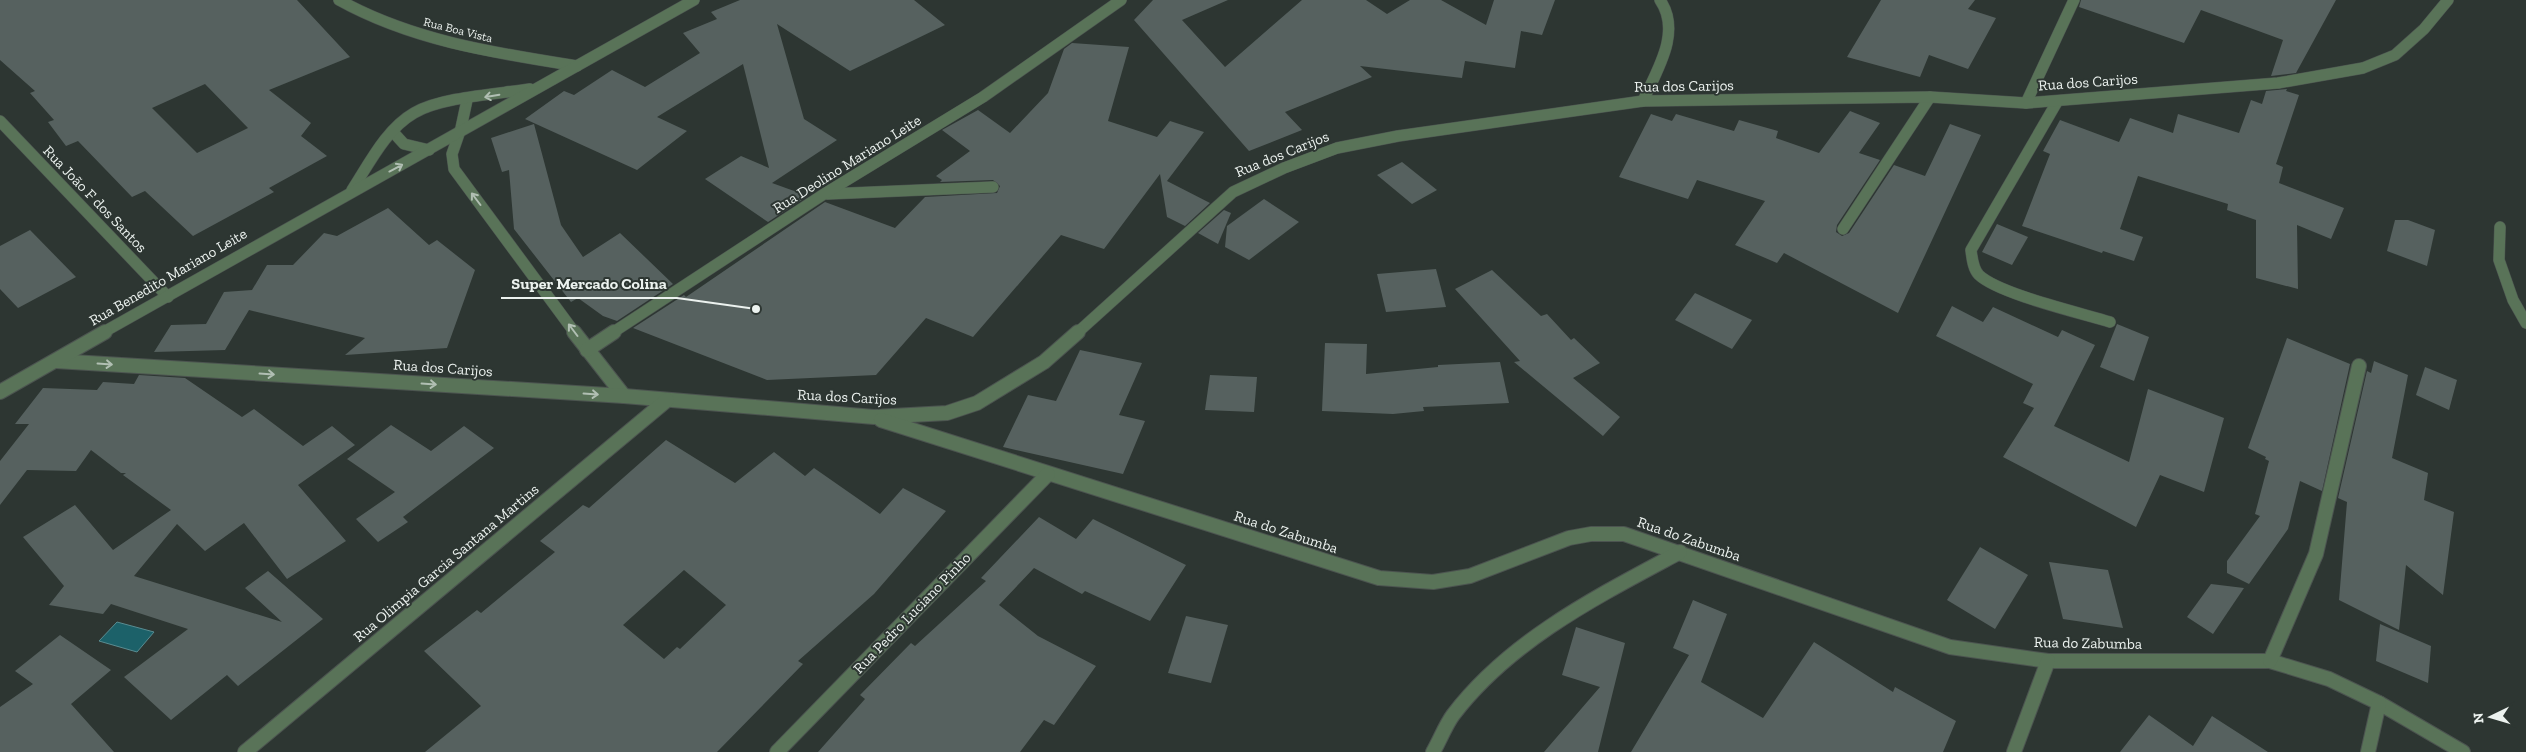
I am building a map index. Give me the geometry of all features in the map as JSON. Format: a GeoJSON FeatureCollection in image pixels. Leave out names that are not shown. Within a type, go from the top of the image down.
{"type":"FeatureCollection","features":[{"type":"Feature","properties":{"kind":"street","name":"Rua Boa Vista"},"geometry":{"type":"LineString","coordinates":[[339,0],[362,15],[444,41],[577,66]]}},
{"type":"Feature","properties":{"kind":"street","name":"Rua Benedito Mariano Leite"},"geometry":{"type":"LineString","coordinates":[[0,392],[352,190],[430,150],[694,0]]}},
{"type":"Feature","properties":{"kind":"street","name":"Rua Deolino Mariano Leite"},"geometry":{"type":"LineString","coordinates":[[588,350],[824,194],[982,97],[1121,0]]}},
{"type":"Feature","properties":{"kind":"street"},"geometry":{"type":"LineString","coordinates":[[1643,101],[1671,33],[1669,16],[1660,0]]}},
{"type":"Feature","properties":{"kind":"street"},"geometry":{"type":"LineString","coordinates":[[2026,103],[2074,0]]}},
{"type":"Feature","properties":{"kind":"street","name":"Rua dos Carijos"},"geometry":{"type":"LineString","coordinates":[[56,361],[624,396],[874,418],[947,413],[977,403],[1044,362],[1233,192],[1284,168],[1337,148],[1398,136],[1643,101],[1930,97],[2026,103],[2278,83],[2363,68],[2395,55],[2424,29],[2448,0]]}},
{"type":"Feature","properties":{"kind":"street","name":"Rua Benedito Mariano Leite"},"geometry":{"type":"LineString","coordinates":[[352,190],[393,132],[420,110],[540,88]]}},
{"type":"Feature","properties":{"kind":"street"},"geometry":{"type":"LineString","coordinates":[[1843,229],[1930,97]]}},
{"type":"Feature","properties":{"kind":"street"},"geometry":{"type":"LineString","coordinates":[[468,100],[460,132],[451,150],[450,159],[454,169],[624,396]]}},
{"type":"Feature","properties":{"kind":"street"},"geometry":{"type":"LineString","coordinates":[[2057,102],[1971,250],[1972,264],[1980,277],[2007,290],[2110,322]]}},
{"type":"Feature","properties":{"kind":"street","name":"Rua João F dos Santos"},"geometry":{"type":"LineString","coordinates":[[0,121],[168,296]]}},
{"type":"Feature","properties":{"kind":"street"},"geometry":{"type":"LineString","coordinates":[[393,132],[399,142],[408,147],[430,150]]}},
{"type":"Feature","properties":{"kind":"street"},"geometry":{"type":"LineString","coordinates":[[824,194],[993,187]]}},
{"type":"Feature","properties":{"kind":"street"},"geometry":{"type":"LineString","coordinates":[[2500,227],[2499,260],[2513,300],[2526,324]]}},
{"type":"Feature","properties":{"kind":"street"},"geometry":{"type":"LineString","coordinates":[[2270,661],[2316,554],[2359,366]]}},
{"type":"Feature","properties":{"kind":"street","name":"Rua Olimpia Garcia Santana Martins"},"geometry":{"type":"LineString","coordinates":[[245,752],[668,400]]}},
{"type":"Feature","properties":{"kind":"street","name":"Rua do Zabumba"},"geometry":{"type":"LineString","coordinates":[[874,418],[1379,578],[1433,582],[1470,576],[1568,538],[1591,534],[1624,534],[1950,647],[2048,662],[2270,661],[2329,679],[2379,703],[2463,752]]}},
{"type":"Feature","properties":{"kind":"street","name":"Rua Pedro Luciano Pinho"},"geometry":{"type":"LineString","coordinates":[[777,752],[1048,474]]}},
{"type":"Feature","properties":{"kind":"street"},"geometry":{"type":"LineString","coordinates":[[1433,752],[1452,716],[1487,677],[1536,636],[1602,594],[1680,552]]}},
{"type":"Feature","properties":{"kind":"street"},"geometry":{"type":"LineString","coordinates":[[2014,752],[2048,662]]}},
{"type":"Feature","properties":{"kind":"street"},"geometry":{"type":"LineString","coordinates":[[2368,752],[2379,703]]}},
{"type":"Feature","properties":{"kind":"water"},"geometry":{"type":"Polygon","coordinates":[[[117,622],[154,632],[137,652],[99,641],[117,622]]]}},
{"type":"Feature","properties":{"kind":"building"},"geometry":{"type":"Polygon","coordinates":[[[0,0],[297,0],[350,57],[269,90],[311,123],[301,136],[327,156],[269,188],[274,192],[193,236],[145,191],[132,197],[78,141],[66,146],[48,122],[54,120],[30,93],[35,91],[0,60],[0,0]],[[205,84],[152,108],[197,153],[248,128],[205,84]]]}},
{"type":"Feature","properties":{"kind":"building"},"geometry":{"type":"Polygon","coordinates":[[[740,0],[914,0],[945,25],[850,71],[777,24],[804,119],[837,140],[772,183],[808,196],[768,222],[705,179],[741,156],[769,168],[743,64],[657,117],[687,131],[637,170],[525,119],[564,91],[574,95],[612,70],[645,87],[700,53],[683,33],[717,19],[711,12],[740,0]]]}},
{"type":"Feature","properties":{"kind":"building"},"geometry":{"type":"Polygon","coordinates":[[[1153,0],[1228,0],[1182,20],[1225,67],[1302,0],[1366,0],[1387,14],[1410,0],[1441,0],[1486,25],[1494,0],[1555,0],[1542,35],[1521,31],[1515,68],[1465,61],[1462,78],[1360,66],[1372,77],[1285,112],[1302,130],[1249,151],[1134,20],[1153,0]]]}},
{"type":"Feature","properties":{"kind":"building"},"geometry":{"type":"Polygon","coordinates":[[[1881,0],[1975,0],[1968,9],[1996,18],[1968,69],[1929,55],[1920,77],[1847,57],[1881,0]]]}},
{"type":"Feature","properties":{"kind":"building"},"geometry":{"type":"Polygon","coordinates":[[[2081,0],[2336,0],[2296,73],[2271,76],[2283,40],[2201,10],[2184,43],[2079,7],[2081,0]]]}},
{"type":"Feature","properties":{"kind":"building"},"geometry":{"type":"Polygon","coordinates":[[[1072,43],[1129,47],[1108,121],[1157,137],[1170,121],[1204,132],[1167,181],[1210,203],[1185,226],[1167,217],[1160,174],[1104,249],[1061,235],[973,337],[926,318],[876,375],[767,380],[633,328],[684,295],[686,297],[825,202],[895,228],[925,197],[997,193],[1000,186],[993,180],[940,182],[942,180],[936,176],[970,151],[942,130],[978,110],[1010,133],[1048,93],[1064,49],[1072,43]]]}},
{"type":"Feature","properties":{"kind":"building"},"geometry":{"type":"Polygon","coordinates":[[[2287,89],[2286,91],[2299,95],[2276,164],[2283,167],[2279,183],[2344,208],[2331,239],[2297,225],[2298,289],[2256,278],[2256,220],[2227,210],[2228,204],[2138,176],[2120,229],[2143,237],[2134,261],[2103,251],[2102,253],[2022,226],[2050,154],[2043,151],[2060,120],[2119,142],[2130,118],[2173,133],[2178,114],[2239,133],[2251,100],[2262,104],[2266,91],[2287,89]]]}},
{"type":"Feature","properties":{"kind":"building"},"geometry":{"type":"Polygon","coordinates":[[[1850,111],[1880,123],[1859,153],[1880,160],[1837,225],[1836,232],[1842,236],[1849,233],[1894,165],[1925,176],[1950,124],[1981,135],[1898,313],[1784,253],[1777,263],[1735,245],[1765,201],[1697,180],[1688,199],[1619,177],[1651,114],[1672,121],[1676,114],[1734,131],[1739,120],[1778,131],[1776,138],[1819,153],[1850,111]]]}},
{"type":"Feature","properties":{"kind":"building"},"geometry":{"type":"Polygon","coordinates":[[[534,124],[561,225],[583,257],[620,233],[673,284],[617,321],[603,316],[578,298],[571,302],[514,229],[509,170],[502,172],[491,138],[534,124]]]}},
{"type":"Feature","properties":{"kind":"building"},"geometry":{"type":"Polygon","coordinates":[[[1402,162],[1437,190],[1412,204],[1377,175],[1402,162]]]}},
{"type":"Feature","properties":{"kind":"building"},"geometry":{"type":"Polygon","coordinates":[[[1264,199],[1299,222],[1249,260],[1225,247],[1227,226],[1264,199]]]}},
{"type":"Feature","properties":{"kind":"building"},"geometry":{"type":"Polygon","coordinates":[[[388,208],[429,245],[437,240],[475,270],[447,348],[345,355],[365,338],[249,310],[225,350],[154,352],[171,325],[206,324],[224,292],[252,290],[267,265],[293,265],[324,233],[337,236],[388,208]]]}},
{"type":"Feature","properties":{"kind":"building"},"geometry":{"type":"Polygon","coordinates":[[[1224,210],[1231,213],[1218,244],[1198,233],[1224,210]]]}},
{"type":"Feature","properties":{"kind":"building"},"geometry":{"type":"Polygon","coordinates":[[[2395,220],[2408,220],[2435,230],[2427,266],[2387,251],[2395,220]]]}},
{"type":"Feature","properties":{"kind":"building"},"geometry":{"type":"Polygon","coordinates":[[[1997,224],[2028,237],[2012,265],[1982,252],[1997,224]]]}},
{"type":"Feature","properties":{"kind":"building"},"geometry":{"type":"Polygon","coordinates":[[[30,230],[76,277],[18,308],[0,289],[0,246],[30,230]]]}},
{"type":"Feature","properties":{"kind":"building"},"geometry":{"type":"Polygon","coordinates":[[[1436,269],[1446,307],[1386,312],[1377,274],[1436,269]]]}},
{"type":"Feature","properties":{"kind":"building"},"geometry":{"type":"Polygon","coordinates":[[[1492,270],[1541,316],[1547,314],[1571,340],[1574,338],[1600,363],[1573,378],[1620,417],[1603,436],[1514,362],[1520,361],[1455,289],[1492,270]]]}},
{"type":"Feature","properties":{"kind":"building"},"geometry":{"type":"Polygon","coordinates":[[[1695,293],[1752,320],[1732,349],[1675,320],[1695,293]]]}},
{"type":"Feature","properties":{"kind":"building"},"geometry":{"type":"Polygon","coordinates":[[[1952,306],[1983,322],[1993,307],[2058,337],[2062,330],[2095,345],[2054,426],[2129,462],[2148,389],[2224,418],[2204,492],[2160,475],[2136,527],[2003,457],[2034,408],[2023,403],[2033,384],[1936,336],[1952,306]]]}},
{"type":"Feature","properties":{"kind":"building"},"geometry":{"type":"Polygon","coordinates":[[[2117,324],[2149,337],[2134,381],[2100,367],[2117,324]]]}},
{"type":"Feature","properties":{"kind":"building"},"geometry":{"type":"Polygon","coordinates":[[[2287,338],[2350,364],[2322,491],[2300,481],[2288,529],[2249,584],[2227,573],[2227,561],[2260,516],[2255,514],[2269,461],[2265,459],[2266,457],[2248,448],[2287,338]]]}},
{"type":"Feature","properties":{"kind":"building"},"geometry":{"type":"Polygon","coordinates":[[[1325,343],[1367,344],[1366,374],[1438,367],[1438,365],[1500,362],[1509,403],[1423,407],[1424,411],[1393,414],[1322,411],[1325,343]]]}},
{"type":"Feature","properties":{"kind":"building"},"geometry":{"type":"Polygon","coordinates":[[[1080,350],[1142,363],[1119,415],[1145,421],[1123,474],[1003,447],[1028,395],[1056,401],[1080,350]]]}},
{"type":"Feature","properties":{"kind":"building"},"geometry":{"type":"Polygon","coordinates":[[[2374,361],[2408,375],[2392,458],[2428,473],[2424,500],[2454,512],[2443,595],[2406,565],[2399,630],[2339,600],[2347,502],[2338,498],[2367,371],[2371,373],[2374,361]]]}},
{"type":"Feature","properties":{"kind":"building"},"geometry":{"type":"Polygon","coordinates":[[[2425,367],[2457,380],[2449,410],[2416,395],[2425,367]]]}},
{"type":"Feature","properties":{"kind":"building"},"geometry":{"type":"Polygon","coordinates":[[[139,375],[185,378],[242,417],[254,409],[303,446],[332,426],[355,445],[298,485],[346,541],[287,579],[244,523],[205,551],[177,524],[134,576],[282,622],[245,588],[268,571],[323,619],[238,686],[227,675],[171,720],[124,677],[188,629],[111,604],[103,614],[49,605],[64,586],[23,537],[75,505],[113,550],[171,510],[123,475],[126,473],[121,473],[91,450],[76,471],[27,470],[0,505],[0,461],[29,424],[15,424],[43,388],[97,390],[103,382],[134,384],[139,375]]]}},
{"type":"Feature","properties":{"kind":"building"},"geometry":{"type":"Polygon","coordinates":[[[1210,375],[1257,377],[1254,412],[1205,410],[1210,375]]]}},
{"type":"Feature","properties":{"kind":"building"},"geometry":{"type":"Polygon","coordinates":[[[391,425],[431,451],[464,426],[494,448],[403,517],[408,522],[378,542],[356,519],[395,492],[347,459],[391,425]]]}},
{"type":"Feature","properties":{"kind":"building"},"geometry":{"type":"Polygon","coordinates":[[[666,440],[735,483],[774,452],[805,476],[814,468],[880,514],[903,488],[946,511],[874,594],[798,661],[803,664],[717,752],[425,752],[481,706],[424,651],[477,610],[481,613],[555,552],[540,541],[583,505],[589,508],[666,440]],[[684,570],[623,625],[664,659],[677,647],[680,649],[726,605],[684,570]]]}},
{"type":"Feature","properties":{"kind":"building"},"geometry":{"type":"Polygon","coordinates":[[[1039,517],[1076,539],[1093,519],[1186,565],[1150,621],[1085,591],[1082,594],[1034,568],[999,605],[1038,636],[1096,666],[1054,725],[1044,720],[1020,752],[818,752],[865,699],[860,695],[911,643],[915,646],[986,581],[981,578],[1039,517]]]}},
{"type":"Feature","properties":{"kind":"building"},"geometry":{"type":"Polygon","coordinates":[[[1980,547],[2028,575],[1995,629],[1947,600],[1980,547]]]}},
{"type":"Feature","properties":{"kind":"building"},"geometry":{"type":"Polygon","coordinates":[[[2049,562],[2108,570],[2123,628],[2063,619],[2049,562]]]}},
{"type":"Feature","properties":{"kind":"building"},"geometry":{"type":"Polygon","coordinates":[[[2211,584],[2244,588],[2213,634],[2187,617],[2211,584]]]}},
{"type":"Feature","properties":{"kind":"building"},"geometry":{"type":"Polygon","coordinates":[[[1693,600],[1727,614],[1701,682],[1763,718],[1814,642],[1893,692],[1895,687],[1956,721],[1943,752],[1631,752],[1689,655],[1673,648],[1693,600]]]}},
{"type":"Feature","properties":{"kind":"building"},"geometry":{"type":"Polygon","coordinates":[[[1186,616],[1228,625],[1211,683],[1168,673],[1186,616]]]}},
{"type":"Feature","properties":{"kind":"building"},"geometry":{"type":"Polygon","coordinates":[[[2380,624],[2431,646],[2428,683],[2376,661],[2380,624]]]}},
{"type":"Feature","properties":{"kind":"building"},"geometry":{"type":"Polygon","coordinates":[[[1576,627],[1625,643],[1598,752],[1544,752],[1600,687],[1562,675],[1576,627]]]}},
{"type":"Feature","properties":{"kind":"building"},"geometry":{"type":"Polygon","coordinates":[[[60,635],[111,670],[71,704],[114,752],[0,752],[0,707],[33,684],[15,671],[60,635]]]}},
{"type":"Feature","properties":{"kind":"building"},"geometry":{"type":"Polygon","coordinates":[[[2149,715],[2193,746],[2212,716],[2268,752],[2120,752],[2149,715]]]}},
{"type":"Feature","properties":{"kind":"place","name":"Super Mercado Colina"},"geometry":{"type":"Point","coordinates":[756,309]}}]}
